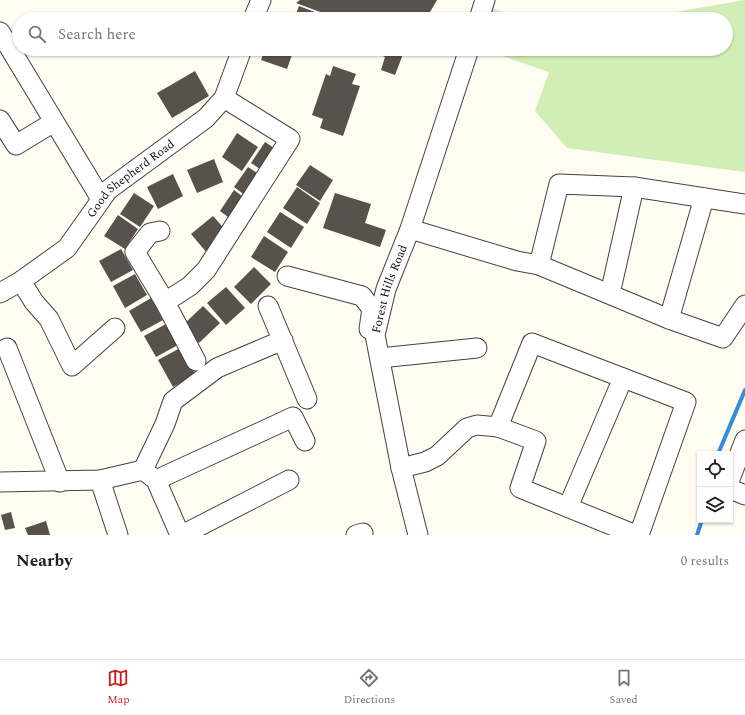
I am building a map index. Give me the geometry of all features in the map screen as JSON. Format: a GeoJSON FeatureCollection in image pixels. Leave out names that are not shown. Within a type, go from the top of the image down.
{"type":"FeatureCollection","features":[{"type":"Feature","properties":{"kind":"street"},"geometry":{"type":"LineString","coordinates":[[257,12],[261,0]]}},
{"type":"Feature","properties":{"kind":"street"},"geometry":{"type":"LineString","coordinates":[[481,12],[485,0]]}},
{"type":"Feature","properties":{"kind":"street"},"geometry":{"type":"LineString","coordinates":[[0,32],[12,52]]}},
{"type":"Feature","properties":{"kind":"street"},"geometry":{"type":"LineString","coordinates":[[14,56],[101,199]]}},
{"type":"Feature","properties":{"kind":"street","name":"Good Shepherd Road"},"geometry":{"type":"LineString","coordinates":[[0,292],[21,281],[67,248],[108,190],[206,118],[224,98],[239,56]]}},
{"type":"Feature","properties":{"kind":"street","name":"Forest Hills Road"},"geometry":{"type":"LineString","coordinates":[[418,535],[401,468],[375,335],[386,289],[410,229],[467,56]]}},
{"type":"Feature","properties":{"kind":"street"},"geometry":{"type":"LineString","coordinates":[[165,302],[190,286],[206,270],[290,139],[224,98]]}},
{"type":"Feature","properties":{"kind":"street"},"geometry":{"type":"LineString","coordinates":[[0,120],[16,146],[54,122]]}},
{"type":"Feature","properties":{"kind":"street"},"geometry":{"type":"LineString","coordinates":[[539,265],[559,184],[634,187],[745,204]]}},
{"type":"Feature","properties":{"kind":"street"},"geometry":{"type":"LineString","coordinates":[[610,294],[634,187]]}},
{"type":"Feature","properties":{"kind":"street"},"geometry":{"type":"LineString","coordinates":[[669,319],[704,198]]}},
{"type":"Feature","properties":{"kind":"street"},"geometry":{"type":"LineString","coordinates":[[410,229],[517,261],[539,265],[669,319],[722,338],[745,305]]}},
{"type":"Feature","properties":{"kind":"street"},"geometry":{"type":"LineString","coordinates":[[160,230],[150,233],[135,252],[165,302],[196,361]]}},
{"type":"Feature","properties":{"kind":"street"},"geometry":{"type":"LineString","coordinates":[[287,276],[362,296],[372,309],[369,333],[375,335]]}},
{"type":"Feature","properties":{"kind":"street"},"geometry":{"type":"LineString","coordinates":[[21,281],[34,302],[49,319],[72,366],[115,328]]}},
{"type":"Feature","properties":{"kind":"street"},"geometry":{"type":"LineString","coordinates":[[268,306],[307,398]]}},
{"type":"Feature","properties":{"kind":"street"},"geometry":{"type":"LineString","coordinates":[[283,340],[217,368],[173,401],[164,424],[150,475],[181,535],[289,480]]}},
{"type":"Feature","properties":{"kind":"street"},"geometry":{"type":"LineString","coordinates":[[401,468],[425,462],[437,456],[467,428],[477,425],[498,427],[536,441],[520,488],[638,535],[686,402],[532,342],[498,427]]}},
{"type":"Feature","properties":{"kind":"street"},"geometry":{"type":"LineString","coordinates":[[7,348],[60,482]]}},
{"type":"Feature","properties":{"kind":"street"},"geometry":{"type":"LineString","coordinates":[[380,358],[478,348]]}},
{"type":"Feature","properties":{"kind":"street"},"geometry":{"type":"LineString","coordinates":[[568,507],[623,378]]}},
{"type":"Feature","properties":{"kind":"street"},"geometry":{"type":"LineString","coordinates":[[0,482],[60,482],[150,475],[294,417],[305,441]]}},
{"type":"Feature","properties":{"kind":"street"},"geometry":{"type":"LineString","coordinates":[[733,471],[745,440]]}},
{"type":"Feature","properties":{"kind":"street"},"geometry":{"type":"LineString","coordinates":[[100,480],[118,535]]}},
{"type":"Feature","properties":{"kind":"street"},"geometry":{"type":"LineString","coordinates":[[733,490],[745,495]]}},
{"type":"Feature","properties":{"kind":"green space"},"geometry":{"type":"Polygon","coordinates":[[[745,0],[745,172],[567,148],[535,111],[549,72],[502,56],[733,56],[733,12],[675,12],[745,0]]]}},
{"type":"Feature","properties":{"kind":"green space"},"geometry":{"type":"Polygon","coordinates":[[[492,8],[503,12],[491,12],[492,8]]]}},
{"type":"Feature","properties":{"kind":"building"},"geometry":{"type":"Polygon","coordinates":[[[300,0],[437,0],[430,12],[320,12],[296,3],[300,0]]]}},
{"type":"Feature","properties":{"kind":"building"},"geometry":{"type":"Polygon","coordinates":[[[299,6],[315,12],[297,12],[299,6]]]}},
{"type":"Feature","properties":{"kind":"building"},"geometry":{"type":"Polygon","coordinates":[[[262,56],[292,56],[287,69],[261,60],[262,56]]]}},
{"type":"Feature","properties":{"kind":"building"},"geometry":{"type":"Polygon","coordinates":[[[382,56],[402,56],[395,75],[381,70],[385,57],[382,56]]]}},
{"type":"Feature","properties":{"kind":"building"},"geometry":{"type":"Polygon","coordinates":[[[333,66],[356,74],[352,84],[360,86],[343,136],[320,128],[323,119],[312,115],[326,74],[330,76],[333,66]]]}},
{"type":"Feature","properties":{"kind":"building"},"geometry":{"type":"Polygon","coordinates":[[[195,71],[209,96],[172,118],[157,93],[195,71]]]}},
{"type":"Feature","properties":{"kind":"building"},"geometry":{"type":"Polygon","coordinates":[[[237,133],[258,147],[242,171],[222,157],[237,133]]]}},
{"type":"Feature","properties":{"kind":"building"},"geometry":{"type":"Polygon","coordinates":[[[265,142],[277,150],[263,171],[251,163],[265,142]]]}},
{"type":"Feature","properties":{"kind":"building"},"geometry":{"type":"Polygon","coordinates":[[[214,159],[223,182],[197,193],[187,170],[214,159]]]}},
{"type":"Feature","properties":{"kind":"building"},"geometry":{"type":"Polygon","coordinates":[[[310,165],[333,180],[320,201],[296,185],[310,165]]]}},
{"type":"Feature","properties":{"kind":"building"},"geometry":{"type":"Polygon","coordinates":[[[248,167],[260,175],[246,196],[234,187],[248,167]]]}},
{"type":"Feature","properties":{"kind":"building"},"geometry":{"type":"Polygon","coordinates":[[[173,174],[183,196],[158,209],[147,187],[173,174]]]}},
{"type":"Feature","properties":{"kind":"building"},"geometry":{"type":"Polygon","coordinates":[[[297,187],[320,203],[307,224],[283,208],[297,187]]]}},
{"type":"Feature","properties":{"kind":"building"},"geometry":{"type":"Polygon","coordinates":[[[234,190],[246,199],[232,220],[220,211],[234,190]]]}},
{"type":"Feature","properties":{"kind":"building"},"geometry":{"type":"Polygon","coordinates":[[[134,193],[154,206],[140,227],[120,214],[134,193]]]}},
{"type":"Feature","properties":{"kind":"building"},"geometry":{"type":"Polygon","coordinates":[[[335,193],[371,204],[365,223],[386,230],[380,247],[323,228],[335,193]]]}},
{"type":"Feature","properties":{"kind":"building"},"geometry":{"type":"Polygon","coordinates":[[[280,212],[304,227],[291,248],[267,232],[280,212]]]}},
{"type":"Feature","properties":{"kind":"building"},"geometry":{"type":"Polygon","coordinates":[[[118,215],[138,229],[125,249],[104,236],[118,215]]]}},
{"type":"Feature","properties":{"kind":"building"},"geometry":{"type":"Polygon","coordinates":[[[213,216],[229,234],[207,253],[191,234],[213,216]]]}},
{"type":"Feature","properties":{"kind":"building"},"geometry":{"type":"Polygon","coordinates":[[[264,236],[288,252],[275,272],[251,257],[264,236]]]}},
{"type":"Feature","properties":{"kind":"building"},"geometry":{"type":"Polygon","coordinates":[[[121,249],[133,270],[111,282],[99,261],[121,249]]]}},
{"type":"Feature","properties":{"kind":"building"},"geometry":{"type":"Polygon","coordinates":[[[254,267],[271,284],[251,304],[234,287],[254,267]]]}},
{"type":"Feature","properties":{"kind":"building"},"geometry":{"type":"Polygon","coordinates":[[[135,274],[147,295],[125,308],[113,286],[135,274]]]}},
{"type":"Feature","properties":{"kind":"building"},"geometry":{"type":"Polygon","coordinates":[[[226,287],[245,308],[226,325],[207,303],[226,287]]]}},
{"type":"Feature","properties":{"kind":"building"},"geometry":{"type":"Polygon","coordinates":[[[151,298],[163,320],[141,332],[129,311],[151,298]]]}},
{"type":"Feature","properties":{"kind":"building"},"geometry":{"type":"Polygon","coordinates":[[[203,306],[220,323],[199,343],[183,325],[203,306]]]}},
{"type":"Feature","properties":{"kind":"building"},"geometry":{"type":"Polygon","coordinates":[[[166,324],[178,345],[156,357],[144,336],[166,324]]]}},
{"type":"Feature","properties":{"kind":"building"},"geometry":{"type":"Polygon","coordinates":[[[180,348],[195,374],[173,387],[158,360],[180,348]]]}},
{"type":"Feature","properties":{"kind":"building"},"geometry":{"type":"Polygon","coordinates":[[[11,512],[15,528],[5,530],[1,515],[11,512]]]}},
{"type":"Feature","properties":{"kind":"building"},"geometry":{"type":"Polygon","coordinates":[[[46,521],[50,535],[28,535],[25,528],[46,521]]]}},
{"type":"Feature","properties":{"kind":"waterway"},"geometry":{"type":"LineString","coordinates":[[719,451],[745,390]]}},
{"type":"Feature","properties":{"kind":"waterway"},"geometry":{"type":"LineString","coordinates":[[697,535],[701,523]]}}]}
